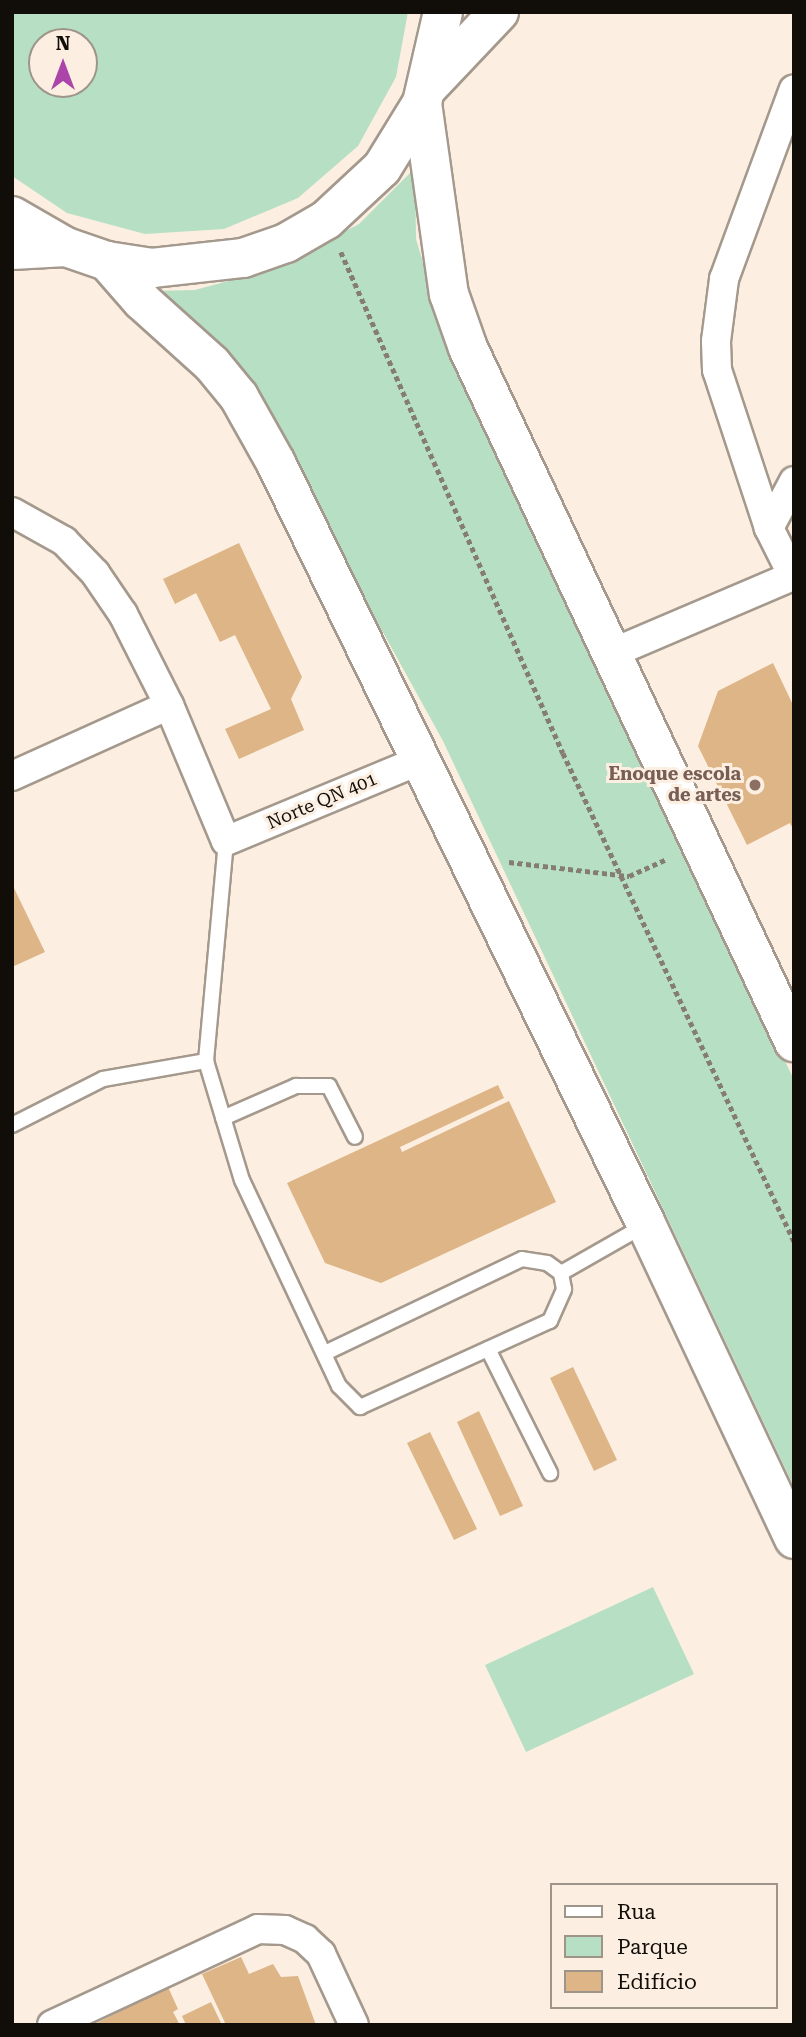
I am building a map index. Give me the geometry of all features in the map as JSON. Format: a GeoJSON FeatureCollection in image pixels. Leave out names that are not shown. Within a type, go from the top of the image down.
{"type":"FeatureCollection","features":[{"type":"Feature","properties":{"kind":"main road"},"geometry":{"type":"LineString","coordinates":[[443,12],[425,95],[440,239],[457,316],[610,654],[794,1042]]}},
{"type":"Feature","properties":{"kind":"main road"},"geometry":{"type":"LineString","coordinates":[[12,216],[66,247],[107,261],[152,268],[243,258],[286,243],[326,220],[382,168],[425,95],[499,12]]}},
{"type":"Feature","properties":{"kind":"main road"},"geometry":{"type":"LineString","coordinates":[[12,250],[66,247]]}},
{"type":"Feature","properties":{"kind":"main road"},"geometry":{"type":"LineString","coordinates":[[107,261],[142,301],[212,364],[239,397],[276,463],[418,761],[646,1224],[794,1539]]}},
{"type":"Feature","properties":{"kind":"street"},"geometry":{"type":"LineString","coordinates":[[610,654],[794,577],[769,528],[717,370],[716,341],[724,279],[794,89]]}},
{"type":"Feature","properties":{"kind":"street"},"geometry":{"type":"LineString","coordinates":[[769,528],[794,481]]}},
{"type":"Feature","properties":{"kind":"street"},"geometry":{"type":"LineString","coordinates":[[12,512],[64,541],[95,573],[123,614],[169,705],[226,841]]}},
{"type":"Feature","properties":{"kind":"street"},"geometry":{"type":"LineString","coordinates":[[12,776],[169,705]]}},
{"type":"Feature","properties":{"kind":"street","name":"Norte QN 401"},"geometry":{"type":"LineString","coordinates":[[226,841],[418,761]]}},
{"type":"Feature","properties":{"kind":"street"},"geometry":{"type":"LineString","coordinates":[[52,2025],[258,1929],[285,1930],[305,1939],[321,1954],[354,2025]]}},
{"type":"Feature","properties":{"kind":"lane"},"geometry":{"type":"LineString","coordinates":[[226,841],[206,1061],[242,1180],[339,1386],[360,1407],[550,1321],[564,1289],[561,1273],[547,1263],[522,1259],[324,1353]]}},
{"type":"Feature","properties":{"kind":"lane"},"geometry":{"type":"LineString","coordinates":[[12,1125],[103,1079],[206,1061]]}},
{"type":"Feature","properties":{"kind":"lane"},"geometry":{"type":"LineString","coordinates":[[223,1118],[296,1086],[329,1086],[355,1137]]}},
{"type":"Feature","properties":{"kind":"lane"},"geometry":{"type":"LineString","coordinates":[[561,1273],[646,1224]]}},
{"type":"Feature","properties":{"kind":"lane"},"geometry":{"type":"LineString","coordinates":[[488,1349],[550,1473]]}},
{"type":"Feature","properties":{"kind":"path"},"geometry":{"type":"LineString","coordinates":[[326,220],[620,875],[794,1241]]}},
{"type":"Feature","properties":{"kind":"path"},"geometry":{"type":"LineString","coordinates":[[467,860],[486,859],[634,875],[700,843]]}},
{"type":"Feature","properties":{"kind":"green space"},"geometry":{"type":"Polygon","coordinates":[[[12,12],[408,12],[396,77],[358,146],[298,198],[224,229],[145,234],[67,213],[12,176],[12,12]]]}},
{"type":"Feature","properties":{"kind":"green space"},"geometry":{"type":"Polygon","coordinates":[[[415,168],[416,239],[452,359],[794,1080],[794,1487],[443,741],[240,373],[151,291],[195,290],[276,268],[359,224],[415,168]]]}},
{"type":"Feature","properties":{"kind":"green space"},"geometry":{"type":"Polygon","coordinates":[[[653,1587],[694,1674],[526,1752],[485,1665],[653,1587]]]}},
{"type":"Feature","properties":{"kind":"building"},"geometry":{"type":"Polygon","coordinates":[[[239,543],[302,677],[291,699],[304,730],[239,759],[225,729],[271,709],[235,635],[220,642],[196,593],[175,604],[163,579],[239,543]]]}},
{"type":"Feature","properties":{"kind":"building","name":"Enoque escola de artes"},"geometry":{"type":"Polygon","coordinates":[[[773,663],[794,707],[794,831],[790,823],[747,845],[698,746],[718,691],[773,663]]]}},
{"type":"Feature","properties":{"kind":"building"},"geometry":{"type":"Polygon","coordinates":[[[12,884],[45,952],[12,967],[12,884]]]}},
{"type":"Feature","properties":{"kind":"building"},"geometry":{"type":"Polygon","coordinates":[[[498,1085],[504,1098],[400,1147],[402,1152],[509,1101],[556,1202],[381,1283],[325,1263],[287,1183],[498,1085]]]}},
{"type":"Feature","properties":{"kind":"building"},"geometry":{"type":"Polygon","coordinates":[[[573,1367],[617,1460],[594,1471],[550,1378],[573,1367]]]}},
{"type":"Feature","properties":{"kind":"building"},"geometry":{"type":"Polygon","coordinates":[[[479,1411],[523,1506],[500,1516],[457,1422],[479,1411]]]}},
{"type":"Feature","properties":{"kind":"building"},"geometry":{"type":"Polygon","coordinates":[[[430,1432],[477,1529],[454,1540],[407,1443],[430,1432]]]}},
{"type":"Feature","properties":{"kind":"building"},"geometry":{"type":"Polygon","coordinates":[[[241,1957],[249,1974],[273,1964],[281,1977],[298,1976],[316,2025],[226,2025],[202,1974],[241,1957]]]}},
{"type":"Feature","properties":{"kind":"building"},"geometry":{"type":"Polygon","coordinates":[[[168,1987],[178,2009],[173,2012],[180,2025],[93,2025],[168,1987]]]}},
{"type":"Feature","properties":{"kind":"building"},"geometry":{"type":"Polygon","coordinates":[[[211,2002],[222,2025],[186,2025],[182,2016],[211,2002]]]}},
{"type":"Feature","properties":{"kind":"place","name":"Enoque escola de artes"},"geometry":{"type":"Point","coordinates":[755,785]}}]}
